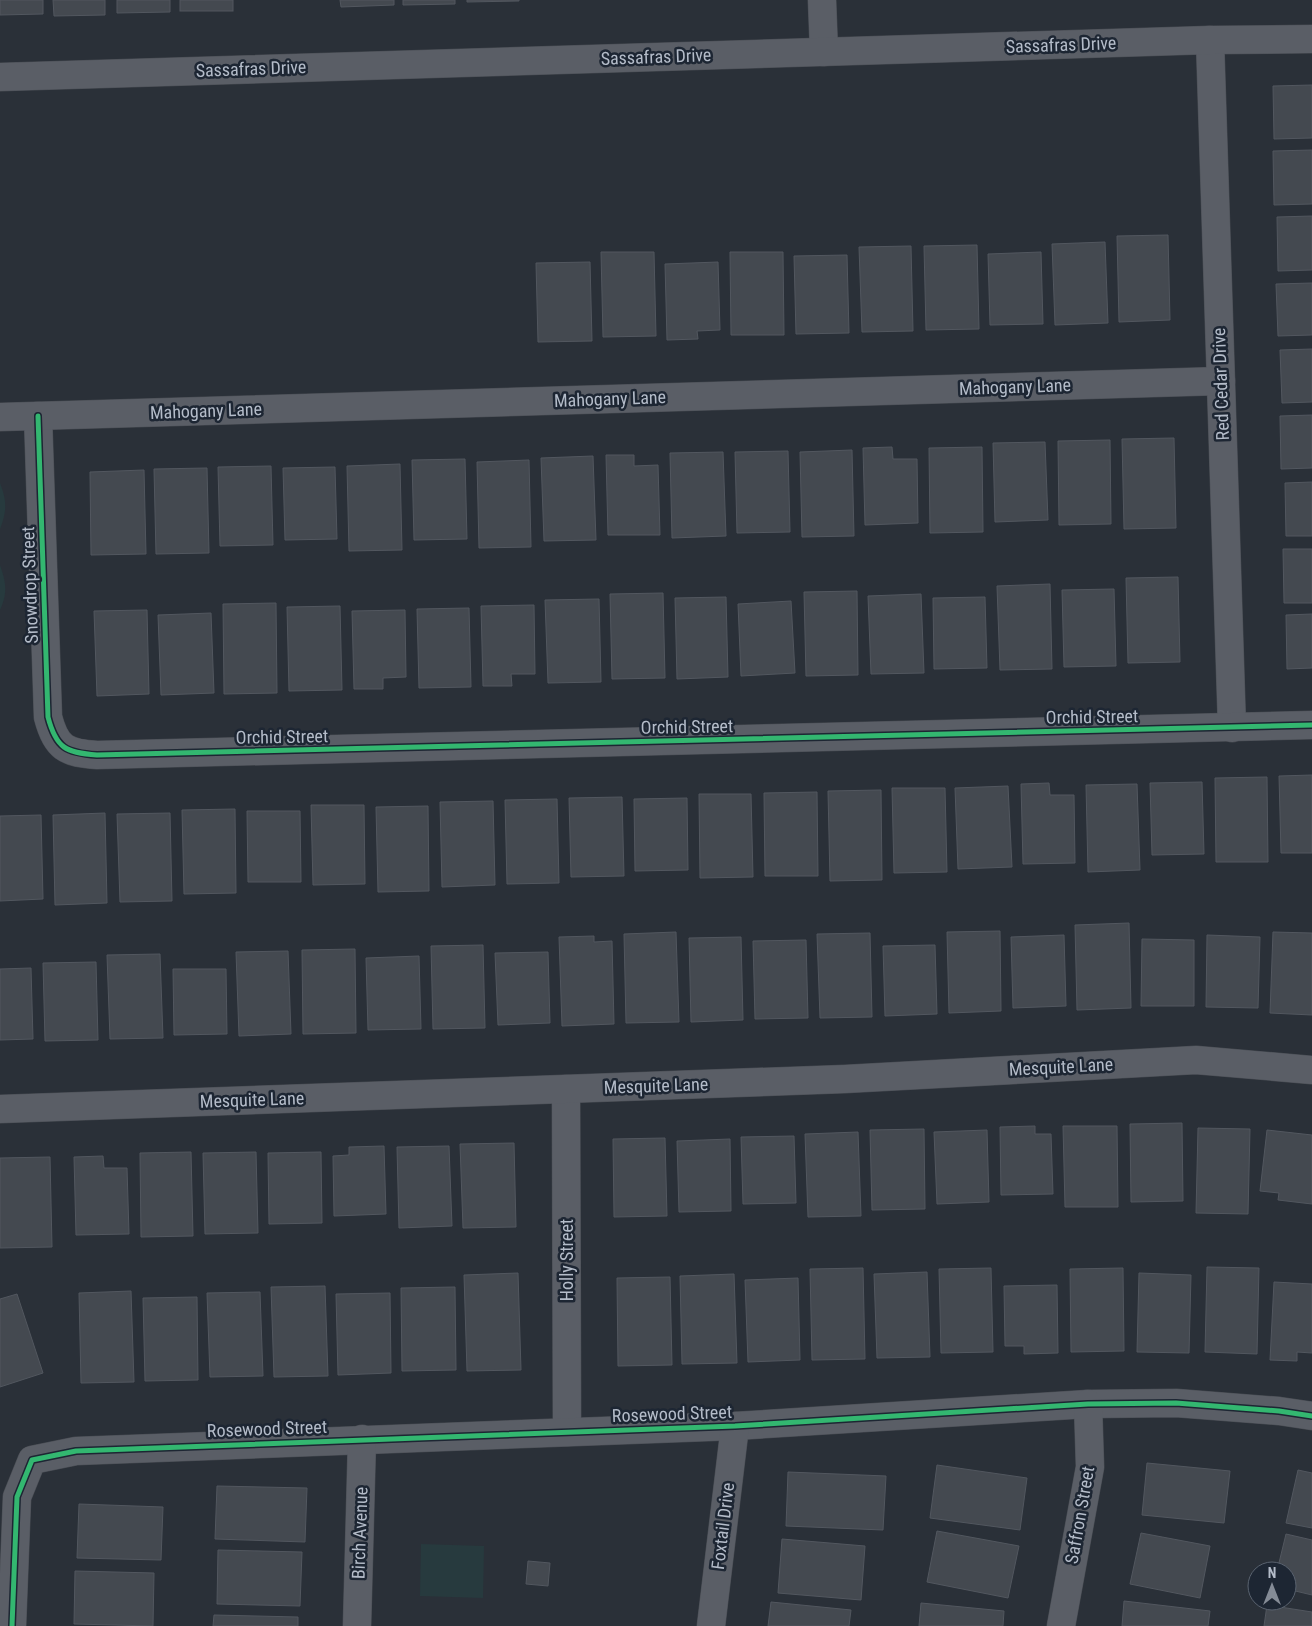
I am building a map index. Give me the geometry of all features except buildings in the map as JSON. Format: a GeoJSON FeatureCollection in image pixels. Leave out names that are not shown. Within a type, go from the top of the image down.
{"type":"FeatureCollection","features":[{"type":"Feature","properties":{"kind":"street"},"geometry":{"type":"LineString","coordinates":[[822,0],[824,52]]}},
{"type":"Feature","properties":{"kind":"street","name":"Sassafras Drive"},"geometry":{"type":"LineString","coordinates":[[0,77],[1312,38]]}},
{"type":"Feature","properties":{"kind":"street","name":"Red Cedar Drive"},"geometry":{"type":"LineString","coordinates":[[1210,40],[1232,728]]}},
{"type":"Feature","properties":{"kind":"street","name":"Mahogany Lane"},"geometry":{"type":"LineString","coordinates":[[0,417],[1221,381]]}},
{"type":"Feature","properties":{"kind":"street","name":"Snowdrop Street"},"geometry":{"type":"LineString","coordinates":[[38,416],[48,717],[53,736],[64,748]]}},
{"type":"Feature","properties":{"kind":"street","name":"Orchid Street"},"geometry":{"type":"LineString","coordinates":[[64,748],[78,754],[96,755],[1312,725]]}},
{"type":"Feature","properties":{"kind":"street","name":"Mesquite Lane"},"geometry":{"type":"LineString","coordinates":[[0,1109],[845,1079],[1196,1060],[1312,1070]]}},
{"type":"Feature","properties":{"kind":"street","name":"Holly Street"},"geometry":{"type":"LineString","coordinates":[[566,1089],[567,1432]]}},
{"type":"Feature","properties":{"kind":"street","name":"Rosewood Street"},"geometry":{"type":"LineString","coordinates":[[12,1626],[18,1497],[32,1460],[76,1451],[735,1426],[1088,1404],[1176,1403],[1279,1410],[1312,1416]]}},
{"type":"Feature","properties":{"kind":"street","name":"Saffron Street"},"geometry":{"type":"LineString","coordinates":[[1061,1626],[1090,1467],[1088,1404]]}},
{"type":"Feature","properties":{"kind":"street","name":"Foxtail Drive"},"geometry":{"type":"LineString","coordinates":[[711,1626],[735,1426]]}},
{"type":"Feature","properties":{"kind":"street","name":"Birch Avenue"},"geometry":{"type":"LineString","coordinates":[[357,1626],[362,1439]]}},
{"type":"Feature","properties":{"kind":"green space"},"geometry":{"type":"Polygon","coordinates":[[[0,483],[5,506],[0,529],[0,483]]]}},
{"type":"Feature","properties":{"kind":"green space"},"geometry":{"type":"Polygon","coordinates":[[[0,565],[5,588],[0,610],[0,565]]]}},
{"type":"Feature","properties":{"kind":"green space"},"geometry":{"type":"Polygon","coordinates":[[[421,1544],[484,1546],[483,1598],[420,1596],[421,1544]]]}},
{"type":"Feature","properties":{"kind":"cycle path"},"geometry":{"type":"LineString","coordinates":[[38,416],[48,717],[59,742],[64,747],[77,753],[97,755],[1312,725]]}},
{"type":"Feature","properties":{"kind":"cycle path"},"geometry":{"type":"LineString","coordinates":[[12,1626],[17,1497],[32,1460],[76,1451],[735,1426],[1088,1404],[1176,1403],[1279,1411],[1312,1416]]}}]}
